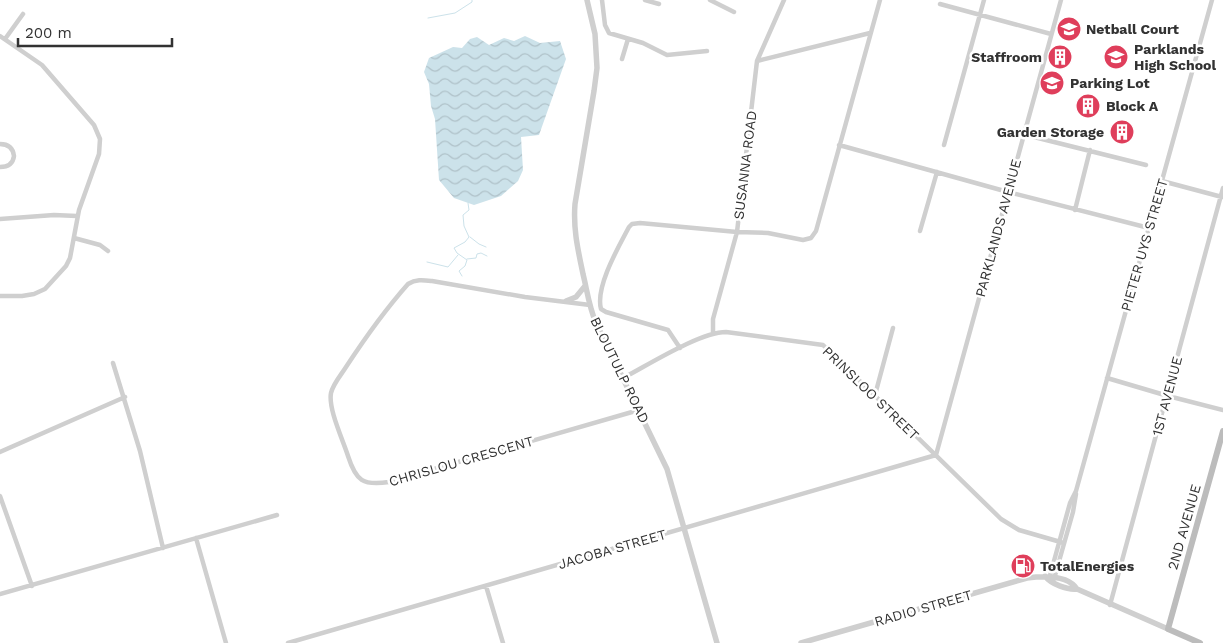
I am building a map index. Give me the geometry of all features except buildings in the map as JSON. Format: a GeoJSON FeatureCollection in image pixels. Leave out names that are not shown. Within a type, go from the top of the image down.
{"type":"FeatureCollection","features":[{"type":"Feature","properties":{"kind":"main road","name":"2ND AVENUE"},"geometry":{"type":"LineString","coordinates":[[1168,629],[1223,431]]}},
{"type":"Feature","properties":{"kind":"main road"},"geometry":{"type":"LineString","coordinates":[[1168,629],[1198,642]]}},
{"type":"Feature","properties":{"kind":"street","name":"BLOUTULP ROAD"},"geometry":{"type":"LineString","coordinates":[[587,0],[595,34],[596,73],[574,219],[577,247],[585,286],[596,323],[667,469],[717,643]]}},
{"type":"Feature","properties":{"kind":"street"},"geometry":{"type":"LineString","coordinates":[[602,0],[607,31],[643,43],[667,55],[707,51]]}},
{"type":"Feature","properties":{"kind":"street"},"geometry":{"type":"LineString","coordinates":[[644,0],[659,4]]}},
{"type":"Feature","properties":{"kind":"street"},"geometry":{"type":"LineString","coordinates":[[710,0],[734,12]]}},
{"type":"Feature","properties":{"kind":"street","name":"SUSANNA ROAD"},"geometry":{"type":"LineString","coordinates":[[713,333],[713,319],[737,232],[757,61],[784,0]]}},
{"type":"Feature","properties":{"kind":"street"},"geometry":{"type":"LineString","coordinates":[[680,348],[668,330],[603,311],[600,306],[599,298],[609,266],[627,230],[632,224],[640,223],[737,232],[774,233],[803,240],[813,236],[817,228],[880,0]]}},
{"type":"Feature","properties":{"kind":"street"},"geometry":{"type":"LineString","coordinates":[[944,145],[984,0]]}},
{"type":"Feature","properties":{"kind":"street","name":"PARKLANDS AVENUE"},"geometry":{"type":"LineString","coordinates":[[936,456],[1061,0]]}},
{"type":"Feature","properties":{"kind":"street"},"geometry":{"type":"LineString","coordinates":[[1208,0],[1209,8]]}},
{"type":"Feature","properties":{"kind":"street","name":"PIETER UYS STREET"},"geometry":{"type":"LineString","coordinates":[[1050,579],[1062,543],[1070,503],[1076,491],[1212,0]]}},
{"type":"Feature","properties":{"kind":"street"},"geometry":{"type":"LineString","coordinates":[[940,4],[1051,34]]}},
{"type":"Feature","properties":{"kind":"street"},"geometry":{"type":"LineString","coordinates":[[5,39],[23,14]]}},
{"type":"Feature","properties":{"kind":"street"},"geometry":{"type":"LineString","coordinates":[[757,61],[870,33]]}},
{"type":"Feature","properties":{"kind":"street"},"geometry":{"type":"LineString","coordinates":[[0,36],[46,70],[97,130],[100,139],[99,154],[77,216],[70,258],[66,266],[45,289],[34,294],[22,296],[0,296]]}},
{"type":"Feature","properties":{"kind":"street"},"geometry":{"type":"LineString","coordinates":[[622,59],[628,38]]}},
{"type":"Feature","properties":{"kind":"street"},"geometry":{"type":"LineString","coordinates":[[1034,137],[1146,165]]}},
{"type":"Feature","properties":{"kind":"street"},"geometry":{"type":"LineString","coordinates":[[0,144],[9,146],[13,150],[14,156],[10,164],[0,167]]}},
{"type":"Feature","properties":{"kind":"street"},"geometry":{"type":"LineString","coordinates":[[839,145],[1075,210],[1149,228]]}},
{"type":"Feature","properties":{"kind":"street"},"geometry":{"type":"LineString","coordinates":[[1075,210],[1090,150]]}},
{"type":"Feature","properties":{"kind":"street"},"geometry":{"type":"LineString","coordinates":[[920,231],[937,172]]}},
{"type":"Feature","properties":{"kind":"street"},"geometry":{"type":"LineString","coordinates":[[1162,181],[1222,197]]}},
{"type":"Feature","properties":{"kind":"street","name":"1ST AVENUE"},"geometry":{"type":"LineString","coordinates":[[1110,604],[1223,188]]}},
{"type":"Feature","properties":{"kind":"street"},"geometry":{"type":"LineString","coordinates":[[0,218],[54,215],[77,216]]}},
{"type":"Feature","properties":{"kind":"street"},"geometry":{"type":"LineString","coordinates":[[74,238],[100,244],[108,251]]}},
{"type":"Feature","properties":{"kind":"street","name":"CHRISLOU CRESCENT"},"geometry":{"type":"LineString","coordinates":[[590,305],[426,281],[414,281],[408,284],[383,314],[334,384],[331,394],[334,415],[355,475],[366,483],[389,482],[639,410]]}},
{"type":"Feature","properties":{"kind":"street"},"geometry":{"type":"LineString","coordinates":[[566,302],[576,297],[585,286]]}},
{"type":"Feature","properties":{"kind":"street"},"geometry":{"type":"LineString","coordinates":[[875,396],[893,328]]}},
{"type":"Feature","properties":{"kind":"street","name":"PRINSLOO STREET"},"geometry":{"type":"LineString","coordinates":[[623,378],[713,333],[726,332],[823,346],[1008,524],[1019,530],[1062,543]]}},
{"type":"Feature","properties":{"kind":"street"},"geometry":{"type":"LineString","coordinates":[[113,362],[140,451],[163,548]]}},
{"type":"Feature","properties":{"kind":"street"},"geometry":{"type":"LineString","coordinates":[[1107,378],[1223,410]]}},
{"type":"Feature","properties":{"kind":"street"},"geometry":{"type":"LineString","coordinates":[[0,452],[125,397]]}},
{"type":"Feature","properties":{"kind":"street","name":"JACOBA STREET"},"geometry":{"type":"LineString","coordinates":[[288,643],[936,456]]}},
{"type":"Feature","properties":{"kind":"street"},"geometry":{"type":"LineString","coordinates":[[0,496],[32,586]]}},
{"type":"Feature","properties":{"kind":"street"},"geometry":{"type":"LineString","coordinates":[[0,594],[277,515]]}},
{"type":"Feature","properties":{"kind":"street"},"geometry":{"type":"LineString","coordinates":[[196,538],[226,643]]}},
{"type":"Feature","properties":{"kind":"street"},"geometry":{"type":"LineString","coordinates":[[1050,579],[1072,590],[1076,590],[1168,629]]}},
{"type":"Feature","properties":{"kind":"street","name":"RADIO STREET"},"geometry":{"type":"LineString","coordinates":[[801,643],[1016,581],[1050,579]]}},
{"type":"Feature","properties":{"kind":"street"},"geometry":{"type":"LineString","coordinates":[[486,586],[503,643]]}},
{"type":"Feature","properties":{"kind":"water"},"geometry":{"type":"Polygon","coordinates":[[[525,36],[540,43],[560,41],[566,59],[539,135],[521,137],[523,170],[518,181],[501,196],[474,205],[454,198],[439,180],[435,119],[431,106],[429,84],[424,72],[429,58],[453,47],[462,48],[470,39],[477,37],[489,45],[504,38],[514,41],[525,36]]]}},
{"type":"Feature","properties":{"kind":"waterway"},"geometry":{"type":"LineString","coordinates":[[428,18],[455,13],[472,2],[472,0]]}},
{"type":"Feature","properties":{"kind":"waterway"},"geometry":{"type":"LineString","coordinates":[[462,276],[459,271],[465,266],[467,260],[457,253],[454,248],[465,242],[469,237],[464,226],[463,215],[469,210],[468,203]]}},
{"type":"Feature","properties":{"kind":"waterway"},"geometry":{"type":"LineString","coordinates":[[470,237],[486,247]]}},
{"type":"Feature","properties":{"kind":"waterway"},"geometry":{"type":"LineString","coordinates":[[467,259],[476,258],[477,254],[481,253],[487,256]]}},
{"type":"Feature","properties":{"kind":"waterway"},"geometry":{"type":"LineString","coordinates":[[427,262],[448,267],[458,255]]}},
{"type":"Feature","properties":{"kind":"place","name":"Netball Court"},"geometry":{"type":"Point","coordinates":[1069,29]}},
{"type":"Feature","properties":{"kind":"place","name":"Staffroom"},"geometry":{"type":"Point","coordinates":[1060,57]}},
{"type":"Feature","properties":{"kind":"place","name":"Parklands High School"},"geometry":{"type":"Point","coordinates":[1116,57]}},
{"type":"Feature","properties":{"kind":"place","name":"Parking Lot"},"geometry":{"type":"Point","coordinates":[1052,83]}},
{"type":"Feature","properties":{"kind":"place","name":"Block A"},"geometry":{"type":"Point","coordinates":[1088,106]}},
{"type":"Feature","properties":{"kind":"place","name":"Garden Storage"},"geometry":{"type":"Point","coordinates":[1122,132]}},
{"type":"Feature","properties":{"kind":"place","name":"TotalEnergies"},"geometry":{"type":"Point","coordinates":[1023,566]}}]}
